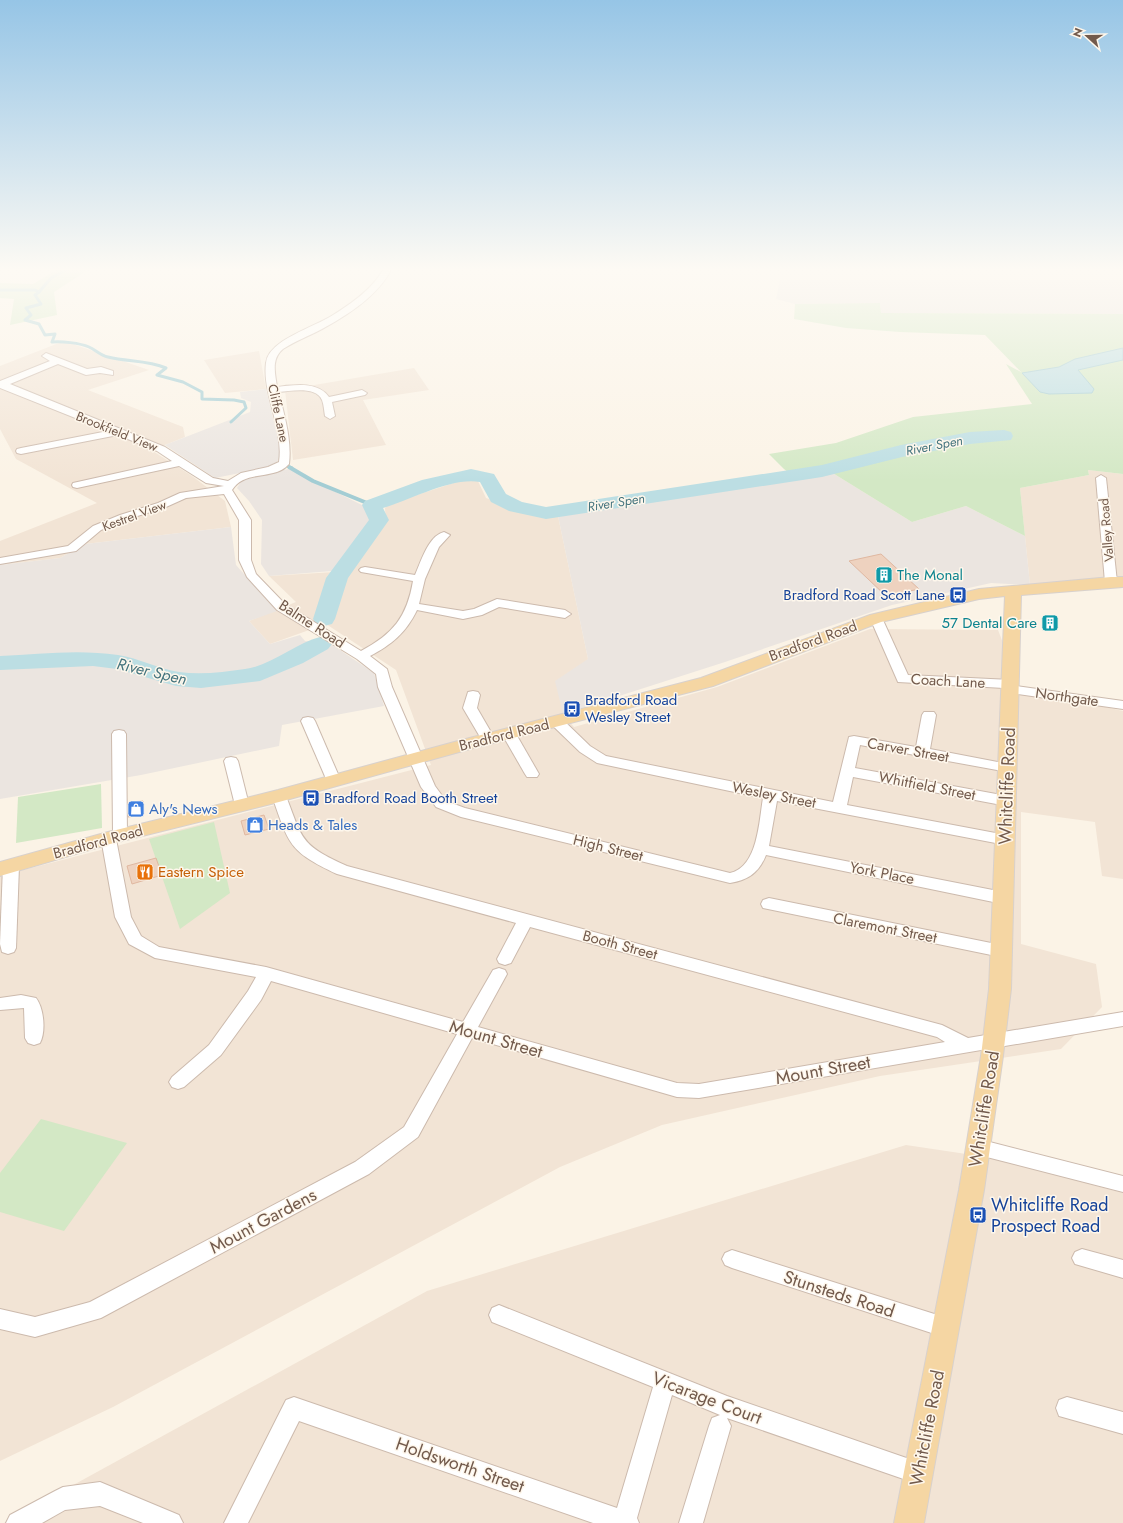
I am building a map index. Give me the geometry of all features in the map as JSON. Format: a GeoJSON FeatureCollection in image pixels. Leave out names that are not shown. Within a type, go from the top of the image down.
{"type":"FeatureCollection","features":[{"type":"Feature","properties":{"kind":"main road","name":"Bradford Road"},"geometry":{"type":"LineString","coordinates":[[6,867],[114,837],[279,796],[415,758],[707,682],[876,618],[979,594],[1117,582]]}},
{"type":"Feature","properties":{"kind":"main road","name":"Whitcliffe Road"},"geometry":{"type":"LineString","coordinates":[[909,1523],[947,1328],[978,1147],[994,1041],[1000,989],[1013,590]]}},
{"type":"Feature","properties":{"kind":"street","name":"Cliffe Lane"},"geometry":{"type":"LineString","coordinates":[[228,487],[242,475],[269,470],[284,464],[287,455],[286,442],[270,372],[270,360],[273,354],[294,339]]}},
{"type":"Feature","properties":{"kind":"street"},"geometry":{"type":"LineString","coordinates":[[46,356],[86,372],[101,370],[110,373]]}},
{"type":"Feature","properties":{"kind":"street","name":"Brookfield View"},"geometry":{"type":"LineString","coordinates":[[0,385],[57,361]]}},
{"type":"Feature","properties":{"kind":"street","name":"Brookfield View"},"geometry":{"type":"LineString","coordinates":[[0,385],[161,449],[210,481],[228,487]]}},
{"type":"Feature","properties":{"kind":"street"},"geometry":{"type":"LineString","coordinates":[[274,390],[312,388],[323,395],[326,400],[330,416]]}},
{"type":"Feature","properties":{"kind":"street"},"geometry":{"type":"LineString","coordinates":[[326,400],[362,393]]}},
{"type":"Feature","properties":{"kind":"street"},"geometry":{"type":"LineString","coordinates":[[21,451],[119,432]]}},
{"type":"Feature","properties":{"kind":"street"},"geometry":{"type":"LineString","coordinates":[[77,485],[182,462]]}},
{"type":"Feature","properties":{"kind":"street","name":"Valley Road"},"geometry":{"type":"LineString","coordinates":[[1101,478],[1117,582]]}},
{"type":"Feature","properties":{"kind":"street","name":"Kestrel View"},"geometry":{"type":"LineString","coordinates":[[0,561],[72,549],[98,528],[124,517],[184,495],[228,487]]}},
{"type":"Feature","properties":{"kind":"street","name":"Balme Road"},"geometry":{"type":"LineString","coordinates":[[228,487],[245,520],[245,560],[251,575],[281,607],[361,656],[382,672],[385,687],[415,758]]}},
{"type":"Feature","properties":{"kind":"street"},"geometry":{"type":"LineString","coordinates":[[361,656],[391,638],[407,617],[417,594],[419,578],[434,546],[444,535]]}},
{"type":"Feature","properties":{"kind":"street"},"geometry":{"type":"LineString","coordinates":[[365,570],[419,578]]}},
{"type":"Feature","properties":{"kind":"street"},"geometry":{"type":"LineString","coordinates":[[412,606],[463,615],[478,612],[497,603],[565,614]]}},
{"type":"Feature","properties":{"kind":"street","name":"Coach Lane"},"geometry":{"type":"LineString","coordinates":[[876,618],[903,679],[1010,687]]}},
{"type":"Feature","properties":{"kind":"street","name":"Northgate"},"geometry":{"type":"LineString","coordinates":[[1010,687],[1123,705]]}},
{"type":"Feature","properties":{"kind":"street"},"geometry":{"type":"LineString","coordinates":[[473,695],[470,708],[488,739]]}},
{"type":"Feature","properties":{"kind":"street"},"geometry":{"type":"LineString","coordinates":[[922,753],[929,715]]}},
{"type":"Feature","properties":{"kind":"street"},"geometry":{"type":"LineString","coordinates":[[308,721],[334,781]]}},
{"type":"Feature","properties":{"kind":"street","name":"Wesley Street"},"geometry":{"type":"LineString","coordinates":[[557,722],[585,749],[602,760],[771,795],[1006,840]]}},
{"type":"Feature","properties":{"kind":"street","name":"Mount Street"},"geometry":{"type":"LineString","coordinates":[[119,734],[114,837],[123,917],[135,940],[155,952],[266,973],[677,1090],[699,1091],[966,1046]]}},
{"type":"Feature","properties":{"kind":"street"},"geometry":{"type":"LineString","coordinates":[[509,734],[532,774]]}},
{"type":"Feature","properties":{"kind":"street","name":"Carver Street"},"geometry":{"type":"LineString","coordinates":[[839,808],[854,740],[1008,768]]}},
{"type":"Feature","properties":{"kind":"street","name":"High Street"},"geometry":{"type":"LineString","coordinates":[[415,758],[428,787],[441,804],[461,812],[730,878],[745,873],[756,862],[765,833],[771,795]]}},
{"type":"Feature","properties":{"kind":"street"},"geometry":{"type":"LineString","coordinates":[[231,761],[242,805]]}},
{"type":"Feature","properties":{"kind":"street","name":"Whitfield Street"},"geometry":{"type":"LineString","coordinates":[[847,771],[1007,801]]}},
{"type":"Feature","properties":{"kind":"street","name":"Booth Street"},"geometry":{"type":"LineString","coordinates":[[279,796],[294,837],[303,847],[316,857],[342,870],[942,1032],[966,1046]]}},
{"type":"Feature","properties":{"kind":"street","name":"York Place"},"geometry":{"type":"LineString","coordinates":[[760,849],[1003,898]]}},
{"type":"Feature","properties":{"kind":"street"},"geometry":{"type":"LineString","coordinates":[[6,867],[8,948]]}},
{"type":"Feature","properties":{"kind":"street","name":"Claremont Street"},"geometry":{"type":"LineString","coordinates":[[769,904],[1001,951]]}},
{"type":"Feature","properties":{"kind":"street"},"geometry":{"type":"LineString","coordinates":[[505,958],[526,920]]}},
{"type":"Feature","properties":{"kind":"street"},"geometry":{"type":"LineString","coordinates":[[178,1082],[215,1050],[255,995],[266,973]]}},
{"type":"Feature","properties":{"kind":"street","name":"Mount Gardens"},"geometry":{"type":"LineString","coordinates":[[0,1319],[35,1327],[94,1311],[362,1168],[411,1132],[499,974]]}},
{"type":"Feature","properties":{"kind":"street"},"geometry":{"type":"LineString","coordinates":[[0,1004],[21,1001],[30,1003],[33,1007],[34,1038]]}},
{"type":"Feature","properties":{"kind":"street"},"geometry":{"type":"LineString","coordinates":[[966,1046],[1123,1019]]}},
{"type":"Feature","properties":{"kind":"street"},"geometry":{"type":"LineString","coordinates":[[978,1147],[1123,1184]]}},
{"type":"Feature","properties":{"kind":"street"},"geometry":{"type":"LineString","coordinates":[[1082,1258],[1123,1269]]}},
{"type":"Feature","properties":{"kind":"street","name":"Stunsteds Road"},"geometry":{"type":"LineString","coordinates":[[732,1260],[947,1328]]}},
{"type":"Feature","properties":{"kind":"street","name":"Vicarage Court"},"geometry":{"type":"LineString","coordinates":[[499,1315],[727,1407],[918,1473]]}},
{"type":"Feature","properties":{"kind":"street"},"geometry":{"type":"LineString","coordinates":[[625,1522],[665,1382]]}},
{"type":"Feature","properties":{"kind":"street","name":"Holdsworth Street"},"geometry":{"type":"LineString","coordinates":[[236,1523],[294,1408],[625,1522]]}},
{"type":"Feature","properties":{"kind":"street"},"geometry":{"type":"LineString","coordinates":[[1067,1408],[1123,1423]]}},
{"type":"Feature","properties":{"kind":"street"},"geometry":{"type":"LineString","coordinates":[[691,1523],[720,1426]]}},
{"type":"Feature","properties":{"kind":"street"},"geometry":{"type":"LineString","coordinates":[[18,1523],[63,1499],[100,1494],[170,1523]]}},
{"type":"Feature","properties":{"kind":"shaded area"},"geometry":{"type":"Polygon","coordinates":[[[64,341],[149,370],[88,390],[183,427],[185,437],[165,445],[148,448],[192,476],[225,501],[231,527],[85,544],[60,558],[0,565],[0,541],[97,503],[16,459],[0,429],[0,366],[64,341]]]}},
{"type":"Feature","properties":{"kind":"shaded area"},"geometry":{"type":"Polygon","coordinates":[[[259,351],[266,389],[225,393],[204,360],[259,351]]]}},
{"type":"Feature","properties":{"kind":"shaded area"},"geometry":{"type":"Polygon","coordinates":[[[414,368],[429,390],[363,400],[386,445],[293,460],[285,390],[414,368]]]}},
{"type":"Feature","properties":{"kind":"shaded area"},"geometry":{"type":"Polygon","coordinates":[[[266,389],[282,455],[276,463],[264,468],[215,478],[165,445],[250,412],[251,402],[241,398],[240,392],[266,389]]]}},
{"type":"Feature","properties":{"kind":"shaded area"},"geometry":{"type":"Polygon","coordinates":[[[289,469],[366,507],[370,522],[332,571],[269,576],[261,564],[262,520],[249,501],[237,488],[242,480],[257,475],[289,469]]]}},
{"type":"Feature","properties":{"kind":"shaded area"},"geometry":{"type":"Polygon","coordinates":[[[1088,470],[1123,474],[1123,580],[1030,585],[1020,488],[1089,475],[1088,470]]]}},
{"type":"Feature","properties":{"kind":"shaded area"},"geometry":{"type":"Polygon","coordinates":[[[831,472],[912,522],[966,506],[1025,536],[1030,585],[991,583],[892,605],[725,662],[563,714],[555,681],[588,659],[558,516],[831,472]]]}},
{"type":"Feature","properties":{"kind":"shaded area"},"geometry":{"type":"Polygon","coordinates":[[[477,479],[486,498],[530,513],[558,516],[588,659],[563,714],[574,727],[717,687],[870,629],[998,630],[1020,687],[1123,711],[1123,879],[1102,876],[1095,822],[1021,812],[1021,944],[1096,964],[1102,1007],[1061,1049],[880,1076],[662,1125],[560,1167],[113,1407],[0,1461],[0,876],[431,765],[396,670],[326,624],[270,644],[249,621],[296,602],[269,576],[351,571],[386,522],[385,508],[389,504],[463,480],[477,479]]]}},
{"type":"Feature","properties":{"kind":"shaded area"},"geometry":{"type":"Polygon","coordinates":[[[231,527],[236,565],[277,611],[249,621],[270,644],[300,635],[305,641],[331,644],[374,673],[384,706],[282,725],[279,746],[141,775],[0,799],[0,565],[60,558],[85,544],[231,527]]]}},
{"type":"Feature","properties":{"kind":"shaded area"},"geometry":{"type":"Polygon","coordinates":[[[906,1145],[993,1158],[1123,1193],[1123,1523],[4,1523],[427,1291],[906,1145]]]}},
{"type":"Feature","properties":{"kind":"green space"},"geometry":{"type":"Polygon","coordinates":[[[989,339],[1123,339],[1123,474],[1088,470],[1089,475],[1020,488],[1025,536],[966,506],[912,522],[831,472],[796,478],[784,469],[769,454],[836,443],[913,417],[1032,404],[1006,364],[1021,372],[989,339]]]}},
{"type":"Feature","properties":{"kind":"green space"},"geometry":{"type":"Polygon","coordinates":[[[101,784],[102,828],[16,843],[18,797],[101,784]]]}},
{"type":"Feature","properties":{"kind":"green space"},"geometry":{"type":"Polygon","coordinates":[[[214,822],[230,893],[180,929],[149,839],[214,822]]]}},
{"type":"Feature","properties":{"kind":"green space"},"geometry":{"type":"Polygon","coordinates":[[[41,1119],[127,1143],[64,1231],[0,1212],[0,1173],[41,1119]]]}},
{"type":"Feature","properties":{"kind":"water"},"geometry":{"type":"Polygon","coordinates":[[[1123,348],[1123,360],[1078,370],[1094,389],[1092,393],[1049,394],[1040,392],[1022,373],[1059,367],[1075,359],[1123,348]]]}},
{"type":"Feature","properties":{"kind":"building","name":"The Monal"},"geometry":{"type":"Polygon","coordinates":[[[881,554],[919,589],[886,596],[849,561],[881,554]]]}},
{"type":"Feature","properties":{"kind":"building","name":"Aly's News"},"geometry":{"type":"Polygon","coordinates":[[[143,801],[142,815],[128,817],[130,802],[143,801]]]}},
{"type":"Feature","properties":{"kind":"building","name":"Heads & Tales"},"geometry":{"type":"Polygon","coordinates":[[[264,815],[269,829],[245,835],[241,821],[264,815]]]}},
{"type":"Feature","properties":{"kind":"building","name":"Eastern Spice"},"geometry":{"type":"Polygon","coordinates":[[[156,858],[162,875],[132,884],[127,866],[156,858]]]}},
{"type":"Feature","properties":{"kind":"waterway"},"geometry":{"type":"LineString","coordinates":[[53,339],[52,342],[81,344],[108,357],[159,365],[166,368],[157,375],[183,382],[202,392],[202,399],[234,400],[244,402],[246,408],[231,422]]}},
{"type":"Feature","properties":{"kind":"waterway","name":"River Spen"},"geometry":{"type":"LineString","coordinates":[[324,619],[337,578],[379,520],[372,505],[395,498],[422,486],[471,475],[487,478],[498,498],[516,507],[546,513],[822,471],[901,451],[970,438],[1004,436]]}},
{"type":"Feature","properties":{"kind":"waterway"},"geometry":{"type":"LineString","coordinates":[[292,468],[289,467],[313,481],[372,505]]}},
{"type":"Feature","properties":{"kind":"waterway","name":"River Spen"},"geometry":{"type":"LineString","coordinates":[[0,663],[93,659],[119,662],[176,679],[201,681],[252,676],[295,658],[320,644]]}},
{"type":"Feature","properties":{"kind":"place","name":"The Monal"},"geometry":{"type":"Point","coordinates":[884,575]}},
{"type":"Feature","properties":{"kind":"place","name":"Bradford Road Scott Lane"},"geometry":{"type":"Point","coordinates":[958,595]}},
{"type":"Feature","properties":{"kind":"place","name":"57 Dental Care"},"geometry":{"type":"Point","coordinates":[1050,623]}},
{"type":"Feature","properties":{"kind":"place","name":"Bradford Road Wesley Street"},"geometry":{"type":"Point","coordinates":[572,709]}},
{"type":"Feature","properties":{"kind":"place","name":"Bradford Road Booth Street"},"geometry":{"type":"Point","coordinates":[311,798]}},
{"type":"Feature","properties":{"kind":"place","name":"Aly's News"},"geometry":{"type":"Point","coordinates":[136,809]}},
{"type":"Feature","properties":{"kind":"place","name":"Heads & Tales"},"geometry":{"type":"Point","coordinates":[255,825]}},
{"type":"Feature","properties":{"kind":"place","name":"Eastern Spice"},"geometry":{"type":"Point","coordinates":[145,872]}},
{"type":"Feature","properties":{"kind":"place","name":"Whitcliffe Road Prospect Road"},"geometry":{"type":"Point","coordinates":[978,1215]}}]}
